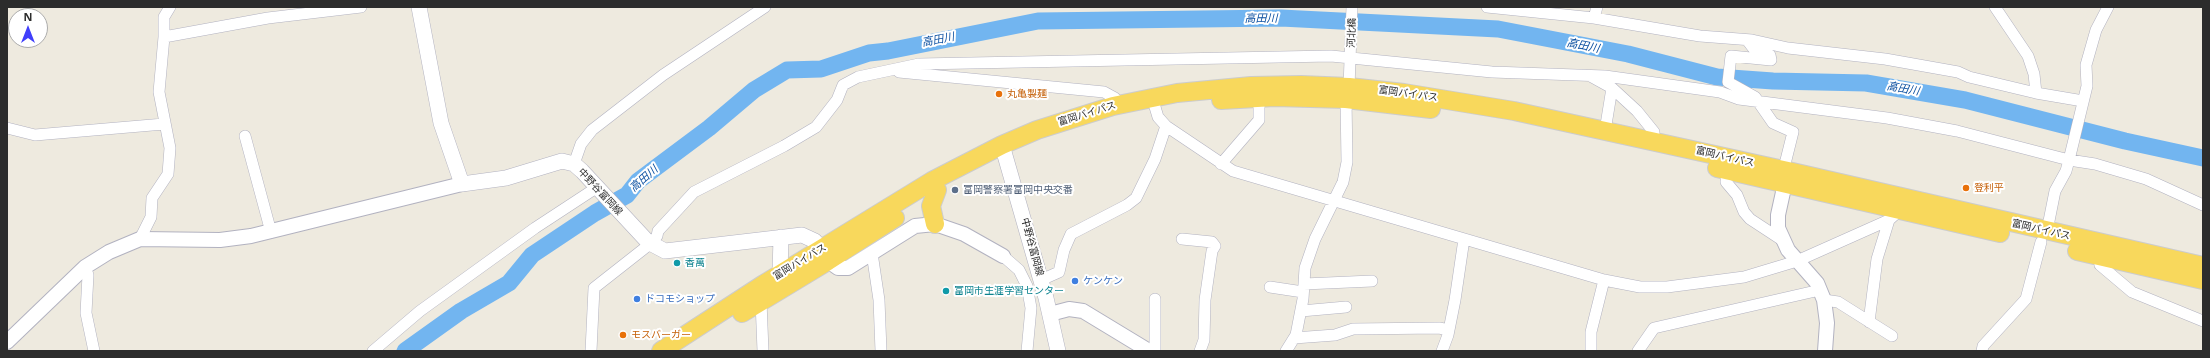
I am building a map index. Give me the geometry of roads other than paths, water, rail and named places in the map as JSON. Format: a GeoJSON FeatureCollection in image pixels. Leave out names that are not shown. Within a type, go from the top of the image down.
{"type":"FeatureCollection","features":[{"type":"Feature","properties":{"kind":"highway","name":"富岡バイパス"},"geometry":{"type":"LineString","coordinates":[[661,351],[780,274],[825,255],[1037,130],[1118,105],[1177,93],[1226,87],[1276,84],[1348,93],[1459,102],[1653,141],[1786,178],[2044,237],[2102,257],[2203,280]]}},
{"type":"Feature","properties":{"kind":"highway","name":"富岡バイパス"},"geometry":{"type":"LineString","coordinates":[[682,351],[761,301],[932,181],[1004,150],[1078,127],[1155,107],[1202,101],[1348,93],[1402,105],[1513,122],[1727,170],[1786,178],[1894,215],[2044,237],[2203,266]]}},
{"type":"Feature","properties":{"kind":"highway"},"geometry":{"type":"LineString","coordinates":[[935,224],[931,206],[937,190]]}},
{"type":"Feature","properties":{"kind":"main road"},"geometry":{"type":"LineString","coordinates":[[419,7],[441,123],[462,184]]}},
{"type":"Feature","properties":{"kind":"main road","name":"中野谷富岡線"},"geometry":{"type":"LineString","coordinates":[[1004,150],[1041,280],[1058,351]]}},
{"type":"Feature","properties":{"kind":"main road","name":"中野谷富岡線"},"geometry":{"type":"LineString","coordinates":[[462,184],[506,178],[562,161],[574,164],[649,243],[665,251],[796,235],[808,237],[814,241],[825,255]]}},
{"type":"Feature","properties":{"kind":"main road"},"geometry":{"type":"LineString","coordinates":[[780,274],[781,237]]}},
{"type":"Feature","properties":{"kind":"street"},"geometry":{"type":"LineString","coordinates":[[140,239],[151,217],[152,198],[168,174],[170,148],[164,124],[159,92],[164,37],[164,17],[170,7]]}},
{"type":"Feature","properties":{"kind":"street"},"geometry":{"type":"LineString","coordinates":[[164,37],[268,18],[361,7]]}},
{"type":"Feature","properties":{"kind":"street"},"geometry":{"type":"LineString","coordinates":[[574,164],[581,144],[592,130],[663,74],[765,7]]}},
{"type":"Feature","properties":{"kind":"street","name":"河北橋"},"geometry":{"type":"LineString","coordinates":[[1286,351],[1294,338],[1301,311],[1305,268],[1315,239],[1343,182],[1347,162],[1348,93],[1351,58],[1352,7]]}},
{"type":"Feature","properties":{"kind":"street"},"geometry":{"type":"LineString","coordinates":[[1487,7],[1594,18],[1700,36],[1747,40],[1788,48],[1900,62],[1958,72],[1969,77],[2036,93],[2083,101]]}},
{"type":"Feature","properties":{"kind":"street"},"geometry":{"type":"LineString","coordinates":[[1594,18],[1597,7]]}},
{"type":"Feature","properties":{"kind":"street"},"geometry":{"type":"LineString","coordinates":[[1995,7],[2028,56],[2034,74],[2036,93]]}},
{"type":"Feature","properties":{"kind":"street"},"geometry":{"type":"LineString","coordinates":[[1982,351],[1983,346],[2026,299],[2044,237],[2055,191],[2070,160],[2087,86],[2086,65],[2096,30],[2108,7]]}},
{"type":"Feature","properties":{"kind":"street"},"geometry":{"type":"LineString","coordinates":[[1747,40],[1753,48],[1770,55],[1771,60],[1731,56],[1728,82],[1758,100],[1772,123],[1793,132],[1786,164],[1786,178],[1778,214],[1778,228],[1782,240],[1797,261],[1811,276],[1822,295],[1827,323],[1825,351]]}},
{"type":"Feature","properties":{"kind":"street"},"geometry":{"type":"LineString","coordinates":[[591,351],[594,288],[657,236],[658,231],[694,192],[784,146],[816,127],[837,100],[843,85],[858,77],[919,64],[1331,56],[1369,58],[1492,72],[1605,76],[1720,92],[1739,98],[1887,118],[1957,131],[2070,160],[2095,164],[2146,179],[2203,205]]}},
{"type":"Feature","properties":{"kind":"street"},"geometry":{"type":"LineString","coordinates":[[886,70],[1104,92],[1115,98],[1118,105]]}},
{"type":"Feature","properties":{"kind":"street"},"geometry":{"type":"LineString","coordinates":[[1589,76],[1612,88],[1637,111],[1654,132],[1653,141]]}},
{"type":"Feature","properties":{"kind":"street"},"geometry":{"type":"LineString","coordinates":[[1605,131],[1612,88]]}},
{"type":"Feature","properties":{"kind":"street"},"geometry":{"type":"LineString","coordinates":[[1222,164],[1259,120],[1258,98]]}},
{"type":"Feature","properties":{"kind":"street"},"geometry":{"type":"LineString","coordinates":[[1155,107],[1158,117],[1166,126],[1233,171],[1604,280],[1640,287],[1667,287],[1744,277],[1797,261],[1894,215]]}},
{"type":"Feature","properties":{"kind":"street"},"geometry":{"type":"LineString","coordinates":[[7,128],[35,135],[164,124]]}},
{"type":"Feature","properties":{"kind":"street"},"geometry":{"type":"LineString","coordinates":[[1041,280],[1060,272],[1064,250],[1071,234],[1127,205],[1136,198],[1155,159],[1166,126]]}},
{"type":"Feature","properties":{"kind":"street"},"geometry":{"type":"LineString","coordinates":[[245,136],[271,232]]}},
{"type":"Feature","properties":{"kind":"street"},"geometry":{"type":"LineString","coordinates":[[1727,170],[1726,182],[1737,195],[1744,212],[1750,219],[1782,240]]}},
{"type":"Feature","properties":{"kind":"street"},"geometry":{"type":"LineString","coordinates":[[7,342],[85,267],[109,252],[140,239],[220,240],[271,232],[462,184]]}},
{"type":"Feature","properties":{"kind":"street"},"geometry":{"type":"LineString","coordinates":[[373,351],[420,311],[534,228],[598,190]]}},
{"type":"Feature","properties":{"kind":"street"},"geometry":{"type":"LineString","coordinates":[[1869,322],[1877,259],[1894,215]]}},
{"type":"Feature","properties":{"kind":"street"},"geometry":{"type":"LineString","coordinates":[[825,255],[838,268],[848,268],[915,226],[935,224],[949,227],[964,234],[1014,263],[1019,270],[1027,286],[1031,308],[1027,351]]}},
{"type":"Feature","properties":{"kind":"street"},"geometry":{"type":"LineString","coordinates":[[1182,239],[1212,242],[1215,246],[1212,251],[1205,300],[1204,340],[1200,351]]}},
{"type":"Feature","properties":{"kind":"street"},"geometry":{"type":"LineString","coordinates":[[1442,351],[1449,330],[1464,239]]}},
{"type":"Feature","properties":{"kind":"street"},"geometry":{"type":"LineString","coordinates":[[872,253],[882,325],[881,351]]}},
{"type":"Feature","properties":{"kind":"street"},"geometry":{"type":"LineString","coordinates":[[2102,257],[2100,265],[2132,292],[2203,321]]}},
{"type":"Feature","properties":{"kind":"street"},"geometry":{"type":"LineString","coordinates":[[85,267],[88,275],[86,313],[94,351]]}},
{"type":"Feature","properties":{"kind":"street"},"geometry":{"type":"LineString","coordinates":[[1591,351],[1591,332],[1604,280]]}},
{"type":"Feature","properties":{"kind":"street"},"geometry":{"type":"LineString","coordinates":[[1270,287],[1304,288],[1372,281]]}},
{"type":"Feature","properties":{"kind":"street"},"geometry":{"type":"LineString","coordinates":[[1638,351],[1654,328],[1822,295],[1838,302],[1892,336]]}},
{"type":"Feature","properties":{"kind":"street"},"geometry":{"type":"LineString","coordinates":[[1155,299],[1155,351]]}},
{"type":"Feature","properties":{"kind":"street"},"geometry":{"type":"LineString","coordinates":[[761,301],[763,351]]}},
{"type":"Feature","properties":{"kind":"street"},"geometry":{"type":"LineString","coordinates":[[1301,311],[1346,307]]}},
{"type":"Feature","properties":{"kind":"street"},"geometry":{"type":"LineString","coordinates":[[1050,314],[1069,309],[1087,312],[1149,351]]}},
{"type":"Feature","properties":{"kind":"street"},"geometry":{"type":"LineString","coordinates":[[1294,338],[1335,335],[1353,329],[1439,328],[1449,330]]}},
{"type":"Feature","properties":{"kind":"waterway","name":"高田川"},"geometry":{"type":"LineString","coordinates":[[405,351],[461,311],[509,283],[532,255],[595,213],[627,195],[638,181],[709,128],[754,90],[787,70],[821,69],[869,53],[888,51],[1038,21],[1281,18],[1498,29],[1628,54],[1717,77],[1773,81],[1866,83],[1965,100],[2125,141],[2203,158]]}},
{"type":"Feature","properties":{"kind":"place","name":"丸亀製麺"},"geometry":{"type":"Point","coordinates":[999,94]}},
{"type":"Feature","properties":{"kind":"place","name":"登利平"},"geometry":{"type":"Point","coordinates":[1966,188]}},
{"type":"Feature","properties":{"kind":"place","name":"富岡警察署富岡中央交番"},"geometry":{"type":"Point","coordinates":[955,190]}},
{"type":"Feature","properties":{"kind":"place","name":"香萬"},"geometry":{"type":"Point","coordinates":[677,263]}},
{"type":"Feature","properties":{"kind":"place","name":"ケンケン"},"geometry":{"type":"Point","coordinates":[1075,281]}},
{"type":"Feature","properties":{"kind":"place","name":"富岡市生涯学習センター"},"geometry":{"type":"Point","coordinates":[946,291]}},
{"type":"Feature","properties":{"kind":"place","name":"ドコモショップ"},"geometry":{"type":"Point","coordinates":[637,299]}},
{"type":"Feature","properties":{"kind":"place","name":"モスバーガー"},"geometry":{"type":"Point","coordinates":[623,335]}}]}
